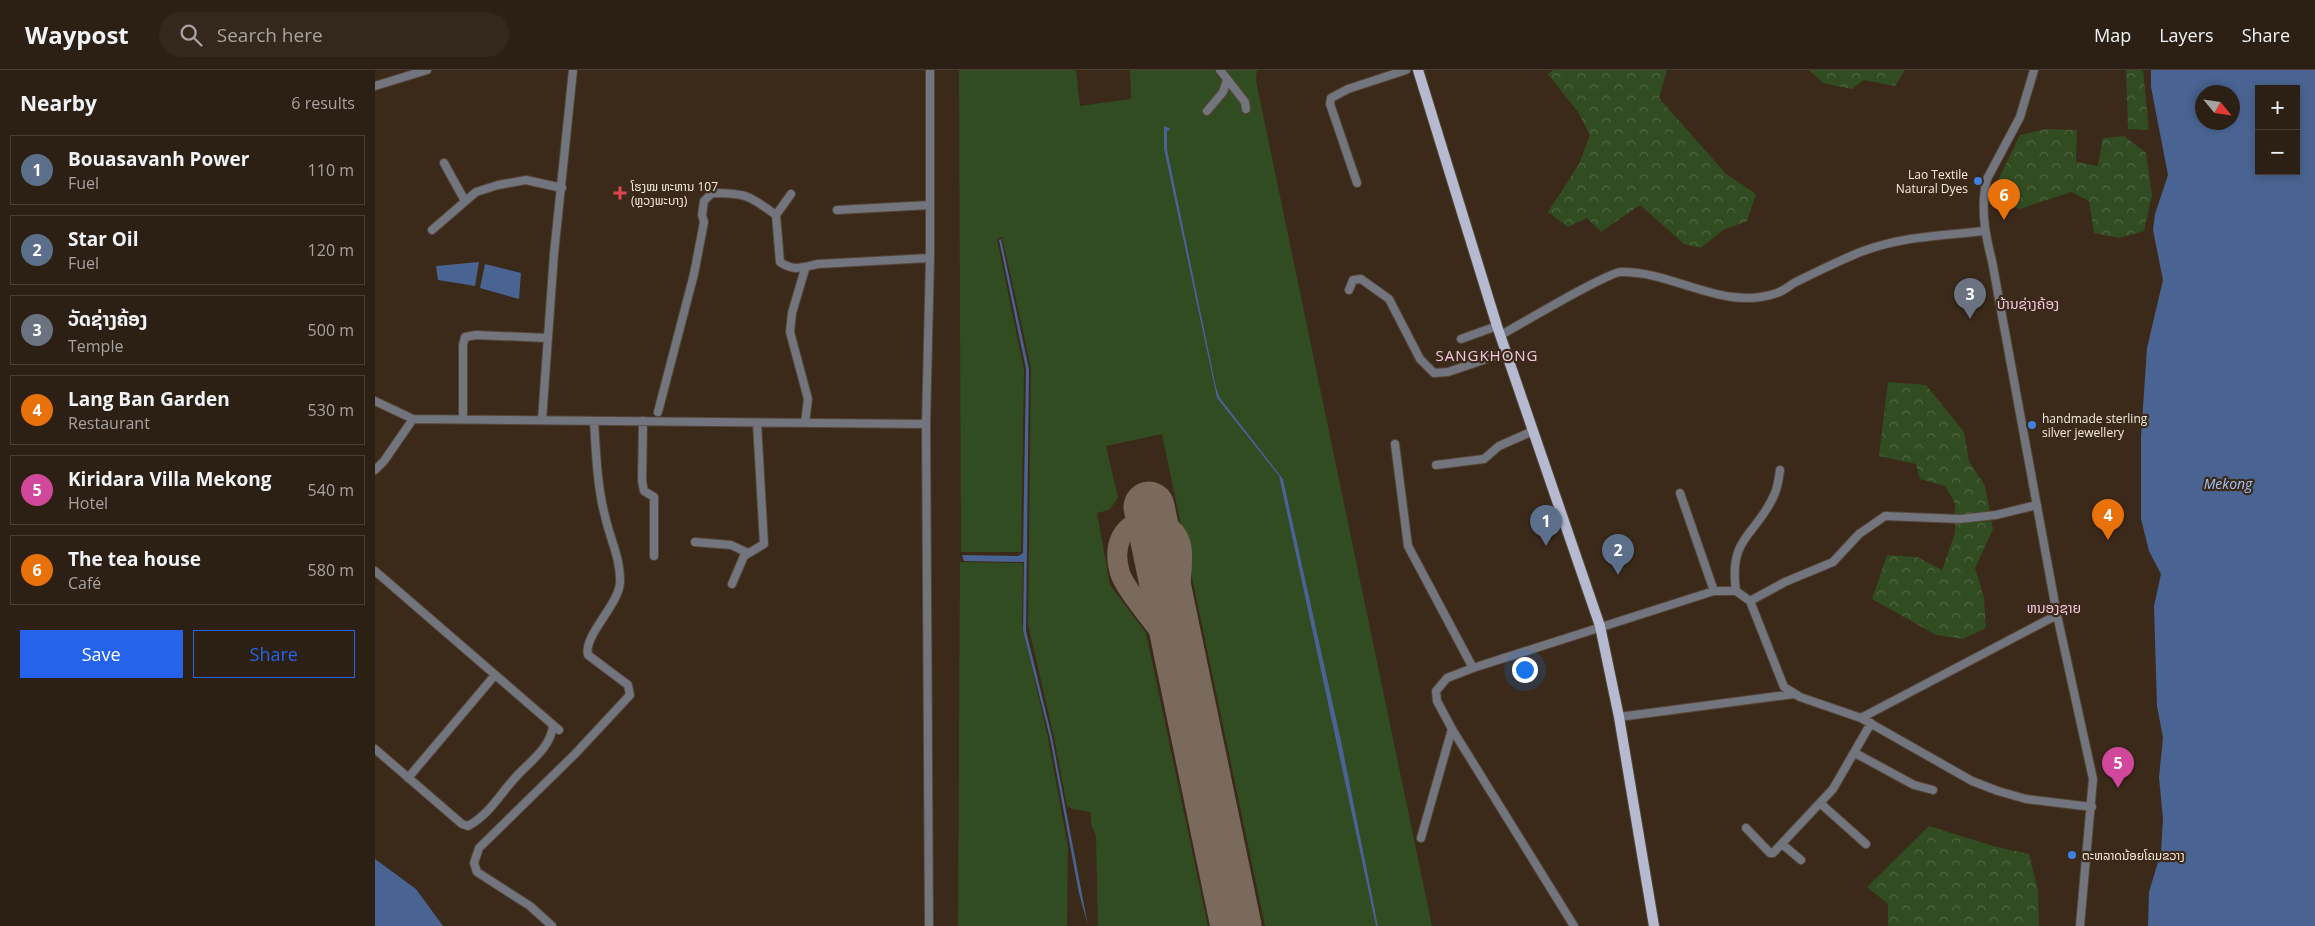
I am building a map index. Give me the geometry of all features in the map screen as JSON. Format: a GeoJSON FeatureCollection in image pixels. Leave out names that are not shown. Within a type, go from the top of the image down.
{"type":"FeatureCollection","features":[{"type":"Feature","properties":{"kind":"main road"},"geometry":{"type":"LineString","coordinates":[[1417,70],[1499,330],[1600,626],[1619,717],[1654,926]]}},
{"type":"Feature","properties":{"kind":"street"},"geometry":{"type":"LineString","coordinates":[[375,86],[427,70]]}},
{"type":"Feature","properties":{"kind":"street"},"geometry":{"type":"LineString","coordinates":[[541,420],[555,235],[562,188],[573,70]]}},
{"type":"Feature","properties":{"kind":"street"},"geometry":{"type":"LineString","coordinates":[[929,926],[926,424],[930,258],[931,70]]}},
{"type":"Feature","properties":{"kind":"street"},"geometry":{"type":"LineString","coordinates":[[1220,70],[1245,102],[1246,109]]}},
{"type":"Feature","properties":{"kind":"street"},"geometry":{"type":"LineString","coordinates":[[1357,183],[1330,104],[1331,98],[1348,89],[1406,70]]}},
{"type":"Feature","properties":{"kind":"street"},"geometry":{"type":"LineString","coordinates":[[2034,70],[2020,117],[1987,179],[1984,231],[2057,615],[2093,780],[2080,926]]}},
{"type":"Feature","properties":{"kind":"street"},"geometry":{"type":"LineString","coordinates":[[1207,111],[1223,92],[1227,80]]}},
{"type":"Feature","properties":{"kind":"street"},"geometry":{"type":"LineString","coordinates":[[445,164],[465,201]]}},
{"type":"Feature","properties":{"kind":"street"},"geometry":{"type":"LineString","coordinates":[[432,230],[476,192],[526,180],[562,188]]}},
{"type":"Feature","properties":{"kind":"street"},"geometry":{"type":"LineString","coordinates":[[658,412],[694,274],[704,222],[702,215],[704,201],[711,193],[734,193],[752,198],[775,215]]}},
{"type":"Feature","properties":{"kind":"street"},"geometry":{"type":"LineString","coordinates":[[791,194],[775,215],[780,262],[786,266],[805,269],[818,264],[930,258]]}},
{"type":"Feature","properties":{"kind":"street"},"geometry":{"type":"LineString","coordinates":[[837,210],[930,205]]}},
{"type":"Feature","properties":{"kind":"street"},"geometry":{"type":"LineString","coordinates":[[1461,338],[1499,330],[1620,272],[1658,278],[1714,295],[1741,298],[1760,296],[1777,293],[1857,254],[1895,240],[1984,231]]}},
{"type":"Feature","properties":{"kind":"street"},"geometry":{"type":"LineString","coordinates":[[805,269],[792,313],[790,332],[807,399],[805,423]]}},
{"type":"Feature","properties":{"kind":"street"},"geometry":{"type":"LineString","coordinates":[[1349,290],[1353,280],[1361,278],[1389,299],[1420,359],[1434,373],[1448,372],[1507,352]]}},
{"type":"Feature","properties":{"kind":"street"},"geometry":{"type":"LineString","coordinates":[[463,419],[463,345],[465,337],[476,335],[548,338]]}},
{"type":"Feature","properties":{"kind":"street"},"geometry":{"type":"LineString","coordinates":[[375,401],[413,419],[926,424]]}},
{"type":"Feature","properties":{"kind":"street"},"geometry":{"type":"LineString","coordinates":[[376,470],[413,419]]}},
{"type":"Feature","properties":{"kind":"street"},"geometry":{"type":"LineString","coordinates":[[552,926],[530,906],[477,872],[474,862],[479,848],[577,751],[630,695],[629,685],[588,655],[587,652],[592,637],[615,600],[620,582],[619,562],[605,516],[594,421]]}},
{"type":"Feature","properties":{"kind":"street"},"geometry":{"type":"LineString","coordinates":[[643,422],[641,481],[644,491],[654,498],[654,556]]}},
{"type":"Feature","properties":{"kind":"street"},"geometry":{"type":"LineString","coordinates":[[732,584],[741,561],[748,553],[761,547],[764,541],[757,423]]}},
{"type":"Feature","properties":{"kind":"street"},"geometry":{"type":"LineString","coordinates":[[1436,465],[1485,459],[1499,446],[1533,431]]}},
{"type":"Feature","properties":{"kind":"street"},"geometry":{"type":"LineString","coordinates":[[1395,444],[1408,546],[1473,668]]}},
{"type":"Feature","properties":{"kind":"street"},"geometry":{"type":"LineString","coordinates":[[1737,591],[1734,560],[1745,536],[1763,514],[1775,492],[1780,470]]}},
{"type":"Feature","properties":{"kind":"street"},"geometry":{"type":"LineString","coordinates":[[1680,494],[1715,591]]}},
{"type":"Feature","properties":{"kind":"street"},"geometry":{"type":"LineString","coordinates":[[1750,601],[1785,582],[1833,562],[1859,534],[1885,516],[1961,519],[1996,515],[2037,505]]}},
{"type":"Feature","properties":{"kind":"street"},"geometry":{"type":"LineString","coordinates":[[695,542],[731,545],[748,553]]}},
{"type":"Feature","properties":{"kind":"street"},"geometry":{"type":"LineString","coordinates":[[375,570],[556,728],[544,748],[513,779],[487,812],[468,826],[462,824],[375,749]]}},
{"type":"Feature","properties":{"kind":"street"},"geometry":{"type":"LineString","coordinates":[[1574,926],[1452,730],[1437,701],[1436,691],[1447,678],[1473,668],[1600,626],[1715,591],[1737,591],[1750,601],[1780,680],[1784,687],[1794,694],[1861,718],[1972,781],[1998,791],[2026,798],[2092,807]]}},
{"type":"Feature","properties":{"kind":"street"},"geometry":{"type":"LineString","coordinates":[[1861,718],[2057,615]]}},
{"type":"Feature","properties":{"kind":"street"},"geometry":{"type":"LineString","coordinates":[[408,778],[495,675]]}},
{"type":"Feature","properties":{"kind":"street"},"geometry":{"type":"LineString","coordinates":[[1619,717],[1794,694]]}},
{"type":"Feature","properties":{"kind":"street"},"geometry":{"type":"LineString","coordinates":[[1747,828],[1770,853],[1782,844],[1833,789],[1871,723]]}},
{"type":"Feature","properties":{"kind":"street"},"geometry":{"type":"LineString","coordinates":[[1421,838],[1452,730]]}},
{"type":"Feature","properties":{"kind":"street"},"geometry":{"type":"LineString","coordinates":[[1855,753],[1914,785],[1933,790]]}},
{"type":"Feature","properties":{"kind":"street"},"geometry":{"type":"LineString","coordinates":[[1820,803],[1866,844]]}},
{"type":"Feature","properties":{"kind":"street"},"geometry":{"type":"LineString","coordinates":[[1782,844],[1801,860]]}},
{"type":"Feature","properties":{"kind":"green space"},"geometry":{"type":"Polygon","coordinates":[[[959,70],[1076,70],[1080,106],[1131,99],[1130,70],[1257,70],[1256,81],[1432,926],[1378,926],[1342,745],[1283,479],[1220,398],[1216,387],[1167,149],[1167,131],[1171,129],[1164,126],[1164,149],[1217,398],[1279,476],[1376,926],[1265,926],[1162,434],[1106,446],[1118,498],[1109,510],[1097,513],[1110,585],[1146,633],[1208,926],[1098,926],[1096,836],[1091,824],[1091,813],[1067,806],[1054,737],[1028,624],[1031,368],[1002,237],[997,239],[1024,370],[1021,552],[961,552],[959,70]]]}},
{"type":"Feature","properties":{"kind":"green space"},"geometry":{"type":"Polygon","coordinates":[[[1553,70],[1667,70],[1659,98],[1726,174],[1756,194],[1747,221],[1723,230],[1701,248],[1684,244],[1640,205],[1601,232],[1587,218],[1568,227],[1548,212],[1579,164],[1590,135],[1578,112],[1548,74],[1553,70]]]}},
{"type":"Feature","properties":{"kind":"green space"},"geometry":{"type":"Polygon","coordinates":[[[1809,70],[1905,70],[1895,86],[1864,80],[1852,89],[1823,83],[1809,70]]]}},
{"type":"Feature","properties":{"kind":"green space"},"geometry":{"type":"Polygon","coordinates":[[[2126,70],[2143,70],[2149,130],[2128,129],[2126,70]]]}},
{"type":"Feature","properties":{"kind":"green space"},"geometry":{"type":"Polygon","coordinates":[[[2047,129],[2077,130],[2076,162],[2098,166],[2103,138],[2124,136],[2146,153],[2152,195],[2144,231],[2119,238],[2094,233],[2089,201],[2071,192],[2020,209],[1995,200],[1996,184],[2020,135],[2047,129]]]}},
{"type":"Feature","properties":{"kind":"green space"},"geometry":{"type":"Polygon","coordinates":[[[1888,382],[1926,385],[1964,432],[1969,461],[1985,486],[1993,529],[1975,568],[1984,598],[1986,628],[1963,639],[1936,635],[1872,599],[1887,555],[1917,557],[1942,570],[1955,533],[1955,503],[1945,486],[1920,479],[1916,464],[1879,456],[1888,382]]]}},
{"type":"Feature","properties":{"kind":"green space"},"geometry":{"type":"Polygon","coordinates":[[[960,562],[1023,563],[1022,624],[1048,738],[1068,848],[1067,926],[958,926],[960,562]]]}},
{"type":"Feature","properties":{"kind":"green space"},"geometry":{"type":"Polygon","coordinates":[[[1929,826],[1993,846],[2029,854],[2038,891],[2039,926],[1888,926],[1888,904],[1867,887],[1929,826]]]}},
{"type":"Feature","properties":{"kind":"water","name":"Mekong"},"geometry":{"type":"Polygon","coordinates":[[[2151,70],[2315,70],[2315,926],[2148,926],[2149,892],[2161,852],[2163,819],[2159,777],[2163,738],[2157,706],[2154,606],[2161,574],[2149,551],[2141,519],[2141,437],[2147,348],[2163,280],[2153,230],[2155,214],[2168,175],[2151,87],[2151,70]]]}},
{"type":"Feature","properties":{"kind":"water"},"geometry":{"type":"Polygon","coordinates":[[[1164,126],[1171,129],[1167,131],[1167,149],[1216,387],[1220,398],[1283,479],[1342,745],[1378,926],[1376,926],[1279,476],[1217,398],[1164,149],[1164,126]]]}},
{"type":"Feature","properties":{"kind":"water"},"geometry":{"type":"Polygon","coordinates":[[[1001,239],[1029,369],[1026,631],[1052,737],[1088,926],[1079,893],[1050,738],[1023,630],[1024,562],[964,561],[962,555],[1018,556],[1023,553],[1026,369],[999,240],[1001,239]]]}},
{"type":"Feature","properties":{"kind":"water"},"geometry":{"type":"Polygon","coordinates":[[[479,262],[475,286],[438,280],[436,266],[479,262]]]}},
{"type":"Feature","properties":{"kind":"water"},"geometry":{"type":"Polygon","coordinates":[[[485,264],[521,273],[519,299],[480,288],[485,264]]]}},
{"type":"Feature","properties":{"kind":"water"},"geometry":{"type":"Polygon","coordinates":[[[375,859],[416,889],[443,926],[375,926],[375,859]]]}},
{"type":"Feature","properties":{"kind":"taxiway"},"geometry":{"type":"LineString","coordinates":[[1174,629],[1179,599],[1181,545],[1175,532],[1164,524],[1152,521],[1140,522],[1129,528],[1121,538],[1117,553],[1120,573],[1136,601],[1175,651],[1182,664],[1184,676]]}},
{"type":"Feature","properties":{"kind":"runway"},"geometry":{"type":"LineString","coordinates":[[1149,507],[1236,926]]}},
{"type":"Feature","properties":{"kind":"place","name":"Lao Textile Natural Dyes"},"geometry":{"type":"Point","coordinates":[1978,181]}},
{"type":"Feature","properties":{"kind":"place","name":"ໂຮງໝ ທະຫານ 107 (ຫຼວງພະບາງ)"},"geometry":{"type":"Point","coordinates":[620,193]}},
{"type":"Feature","properties":{"kind":"place","name":"The tea house"},"geometry":{"type":"Point","coordinates":[2004,220]}},
{"type":"Feature","properties":{"kind":"place","name":"ວັດຊ່າງຄ້ອງ"},"geometry":{"type":"Point","coordinates":[1970,319]}},
{"type":"Feature","properties":{"kind":"place","name":"handmade sterling silver jewellery"},"geometry":{"type":"Point","coordinates":[2032,425]}},
{"type":"Feature","properties":{"kind":"place","name":"Lang Ban Garden"},"geometry":{"type":"Point","coordinates":[2108,540]}},
{"type":"Feature","properties":{"kind":"place","name":"Bouasavanh Power"},"geometry":{"type":"Point","coordinates":[1546,546]}},
{"type":"Feature","properties":{"kind":"place","name":"Star Oil"},"geometry":{"type":"Point","coordinates":[1618,575]}},
{"type":"Feature","properties":{"kind":"place","name":"Kiridara Villa Mekong"},"geometry":{"type":"Point","coordinates":[2118,788]}},
{"type":"Feature","properties":{"kind":"place","name":"ຕະຫລາດນ້ອຍໂຄມຂວາງ"},"geometry":{"type":"Point","coordinates":[2072,855]}},
{"type":"Feature","properties":{"kind":"district","name":"ບ້ານຊ່າງຄ້ອງ"},"geometry":{"type":"Point","coordinates":[2028,303]}},
{"type":"Feature","properties":{"kind":"district","name":"SANGKHONG"},"geometry":{"type":"Point","coordinates":[1487,355]}},
{"type":"Feature","properties":{"kind":"district","name":"ຫນອງຊາຍ"},"geometry":{"type":"Point","coordinates":[2054,607]}}]}
